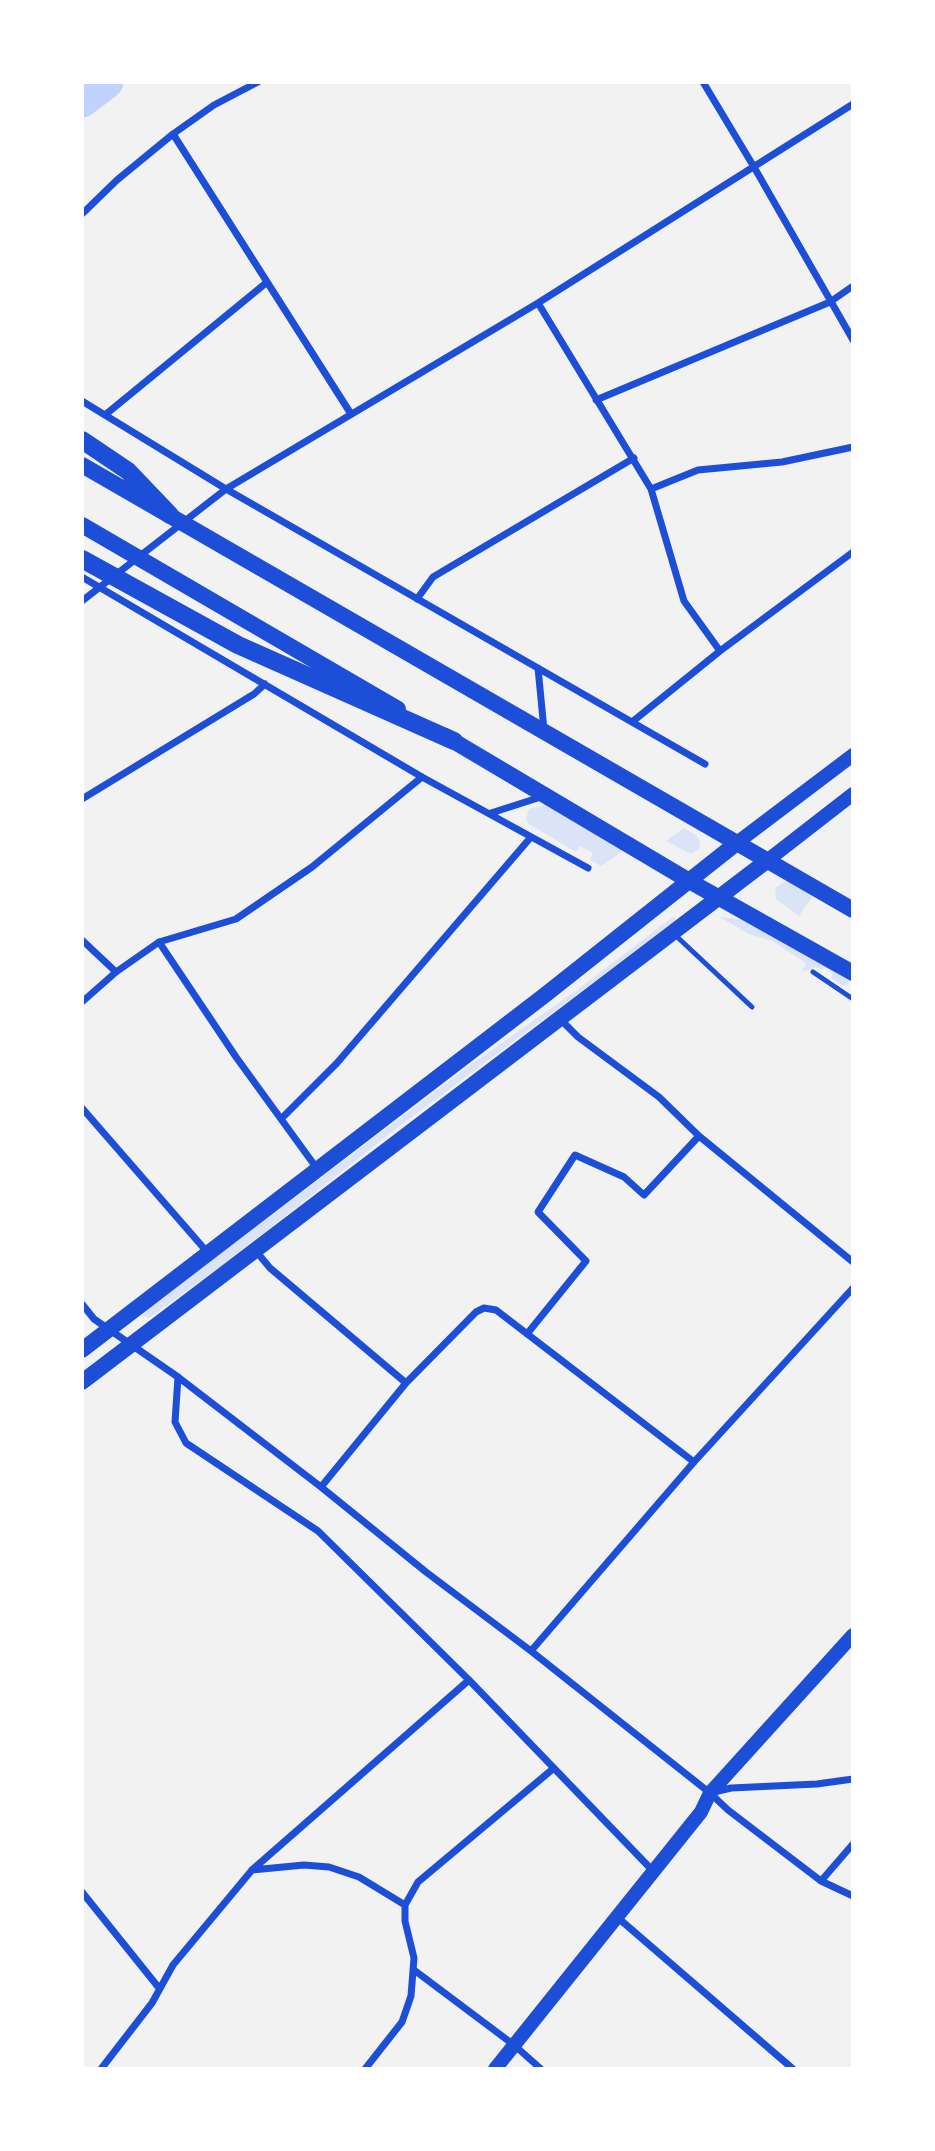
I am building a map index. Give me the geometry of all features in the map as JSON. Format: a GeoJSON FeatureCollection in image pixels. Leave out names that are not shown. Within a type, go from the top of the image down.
{"type":"FeatureCollection","features":[{"type":"Feature","properties":{"kind":"highway"},"geometry":{"type":"LineString","coordinates":[[82,440],[128,471],[170,515]]}},
{"type":"Feature","properties":{"kind":"highway"},"geometry":{"type":"LineString","coordinates":[[82,465],[853,910]]}},
{"type":"Feature","properties":{"kind":"highway"},"geometry":{"type":"LineString","coordinates":[[82,525],[547,795],[691,882],[853,973]]}},
{"type":"Feature","properties":{"kind":"highway"},"geometry":{"type":"LineString","coordinates":[[82,559],[238,645],[454,741]]}},
{"type":"Feature","properties":{"kind":"highway"},"geometry":{"type":"LineString","coordinates":[[82,570],[136,587]]}},
{"type":"Feature","properties":{"kind":"highway"},"geometry":{"type":"LineString","coordinates":[[82,1350],[691,882],[738,842]]}},
{"type":"Feature","properties":{"kind":"highway"},"geometry":{"type":"LineString","coordinates":[[82,1382],[768,860]]}},
{"type":"Feature","properties":{"kind":"main road"},"geometry":{"type":"LineString","coordinates":[[738,842],[853,755]]}},
{"type":"Feature","properties":{"kind":"main road"},"geometry":{"type":"LineString","coordinates":[[768,860],[853,794]]}},
{"type":"Feature","properties":{"kind":"main road"},"geometry":{"type":"LineString","coordinates":[[495,2069],[702,1812],[710,1793],[853,1635]]}},
{"type":"Feature","properties":{"kind":"street"},"geometry":{"type":"LineString","coordinates":[[82,214],[117,180],[173,134],[214,105],[258,82]]}},
{"type":"Feature","properties":{"kind":"street"},"geometry":{"type":"LineString","coordinates":[[703,82],[853,340]]}},
{"type":"Feature","properties":{"kind":"street"},"geometry":{"type":"LineString","coordinates":[[82,601],[226,489],[538,303],[853,104]]}},
{"type":"Feature","properties":{"kind":"street"},"geometry":{"type":"LineString","coordinates":[[173,134],[351,414]]}},
{"type":"Feature","properties":{"kind":"street"},"geometry":{"type":"LineString","coordinates":[[105,415],[266,283]]}},
{"type":"Feature","properties":{"kind":"street"},"geometry":{"type":"LineString","coordinates":[[596,400],[830,302],[853,286]]}},
{"type":"Feature","properties":{"kind":"street"},"geometry":{"type":"LineString","coordinates":[[538,303],[651,489],[684,601],[720,651]]}},
{"type":"Feature","properties":{"kind":"street"},"geometry":{"type":"LineString","coordinates":[[82,401],[226,489],[705,764]]}},
{"type":"Feature","properties":{"kind":"street"},"geometry":{"type":"LineString","coordinates":[[651,489],[698,470],[782,462],[853,447]]}},
{"type":"Feature","properties":{"kind":"street"},"geometry":{"type":"LineString","coordinates":[[417,599],[433,577],[634,458]]}},
{"type":"Feature","properties":{"kind":"street"},"geometry":{"type":"LineString","coordinates":[[632,722],[720,651],[853,552]]}},
{"type":"Feature","properties":{"kind":"street"},"geometry":{"type":"LineString","coordinates":[[82,577],[422,777],[531,837],[581,859],[588,868]]}},
{"type":"Feature","properties":{"kind":"street"},"geometry":{"type":"LineString","coordinates":[[538,668],[544,733]]}},
{"type":"Feature","properties":{"kind":"street"},"geometry":{"type":"LineString","coordinates":[[82,799],[254,694],[264,684]]}},
{"type":"Feature","properties":{"kind":"street"},"geometry":{"type":"LineString","coordinates":[[82,1002],[116,972],[159,942],[236,919],[312,867],[422,777]]}},
{"type":"Feature","properties":{"kind":"street"},"geometry":{"type":"LineString","coordinates":[[491,813],[547,795]]}},
{"type":"Feature","properties":{"kind":"street"},"geometry":{"type":"LineString","coordinates":[[282,1118],[338,1063],[531,837]]}},
{"type":"Feature","properties":{"kind":"street"},"geometry":{"type":"LineString","coordinates":[[82,940],[116,972]]}},
{"type":"Feature","properties":{"kind":"street"},"geometry":{"type":"LineString","coordinates":[[159,942],[236,1057],[318,1170]]}},
{"type":"Feature","properties":{"kind":"street"},"geometry":{"type":"LineString","coordinates":[[559,1017],[578,1037],[659,1097],[699,1136],[853,1262]]}},
{"type":"Feature","properties":{"kind":"street"},"geometry":{"type":"LineString","coordinates":[[82,1108],[208,1253]]}},
{"type":"Feature","properties":{"kind":"street"},"geometry":{"type":"LineString","coordinates":[[527,1335],[586,1261],[538,1212],[575,1155],[624,1177],[644,1195],[699,1136]]}},
{"type":"Feature","properties":{"kind":"street"},"geometry":{"type":"LineString","coordinates":[[255,1250],[270,1268],[407,1383]]}},
{"type":"Feature","properties":{"kind":"street"},"geometry":{"type":"LineString","coordinates":[[531,1651],[694,1462],[853,1288]]}},
{"type":"Feature","properties":{"kind":"street"},"geometry":{"type":"LineString","coordinates":[[82,1304],[94,1319],[178,1377],[321,1487],[426,1573],[531,1651],[710,1793],[728,1810],[821,1881],[853,1896]]}},
{"type":"Feature","properties":{"kind":"street"},"geometry":{"type":"LineString","coordinates":[[321,1487],[407,1383],[476,1312],[484,1308],[496,1310],[694,1462]]}},
{"type":"Feature","properties":{"kind":"street"},"geometry":{"type":"LineString","coordinates":[[178,1377],[175,1422],[186,1443],[318,1531],[469,1680],[653,1872]]}},
{"type":"Feature","properties":{"kind":"street"},"geometry":{"type":"LineString","coordinates":[[101,2069],[152,2003],[173,1965],[252,1870],[469,1680]]}},
{"type":"Feature","properties":{"kind":"street"},"geometry":{"type":"LineString","coordinates":[[365,2069],[402,2022],[411,1996],[414,1958],[405,1921],[405,1905],[418,1882],[554,1768]]}},
{"type":"Feature","properties":{"kind":"street"},"geometry":{"type":"LineString","coordinates":[[710,1793],[731,1788],[817,1784],[853,1779]]}},
{"type":"Feature","properties":{"kind":"street"},"geometry":{"type":"LineString","coordinates":[[821,1881],[853,1844]]}},
{"type":"Feature","properties":{"kind":"street"},"geometry":{"type":"LineString","coordinates":[[252,1870],[304,1865],[330,1867],[359,1877],[405,1905]]}},
{"type":"Feature","properties":{"kind":"street"},"geometry":{"type":"LineString","coordinates":[[82,1892],[159,1988]]}},
{"type":"Feature","properties":{"kind":"street"},"geometry":{"type":"LineString","coordinates":[[617,1917],[793,2069]]}},
{"type":"Feature","properties":{"kind":"street"},"geometry":{"type":"LineString","coordinates":[[414,1970],[514,2045],[541,2069]]}},
{"type":"Feature","properties":{"kind":"lane"},"geometry":{"type":"LineString","coordinates":[[672,932],[752,1007]]}},
{"type":"Feature","properties":{"kind":"lane"},"geometry":{"type":"LineString","coordinates":[[813,972],[824,976],[853,999]]}},
{"type":"Feature","properties":{"kind":"shaded area"},"geometry":{"type":"Polygon","coordinates":[[[546,804],[626,849],[601,866],[590,860],[593,853],[580,846],[576,852],[529,824],[526,819],[529,809],[546,804]]]}},
{"type":"Feature","properties":{"kind":"shaded area"},"geometry":{"type":"Polygon","coordinates":[[[684,828],[696,835],[700,841],[699,849],[691,854],[666,841],[684,828]]]}},
{"type":"Feature","properties":{"kind":"shaded area"},"geometry":{"type":"Polygon","coordinates":[[[787,880],[815,893],[799,916],[776,899],[775,888],[787,880]]]}},
{"type":"Feature","properties":{"kind":"shaded area"},"geometry":{"type":"Polygon","coordinates":[[[674,916],[676,919],[396,1129],[225,1263],[149,1318],[143,1315],[143,1312],[473,1063],[577,990],[674,916]]]}},
{"type":"Feature","properties":{"kind":"shaded area"},"geometry":{"type":"Polygon","coordinates":[[[720,917],[748,920],[844,973],[848,984],[843,986],[831,978],[833,973],[824,967],[822,970],[816,967],[802,972],[806,963],[772,941],[748,934],[720,917]]]}},
{"type":"Feature","properties":{"kind":"waterway"},"geometry":{"type":"LineString","coordinates":[[82,101],[107,82]]}}]}
